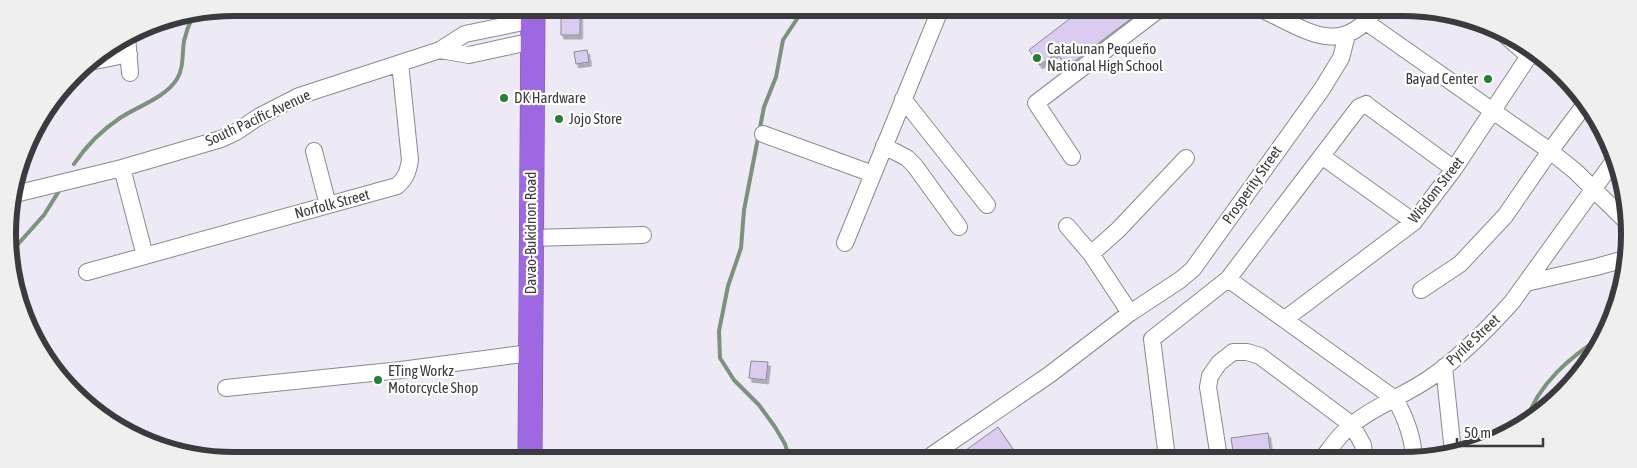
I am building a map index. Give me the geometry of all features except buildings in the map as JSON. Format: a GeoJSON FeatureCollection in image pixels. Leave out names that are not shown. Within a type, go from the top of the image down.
{"type":"FeatureCollection","features":[{"type":"Feature","properties":{"kind":"highway","name":"Davao-Bukidnon Road"},"geometry":{"type":"LineString","coordinates":[[530,452],[533,23]]}},
{"type":"Feature","properties":{"kind":"street"},"geometry":{"type":"LineString","coordinates":[[845,243],[938,16]]}},
{"type":"Feature","properties":{"kind":"street"},"geometry":{"type":"LineString","coordinates":[[1072,157],[1036,103],[1150,16]]}},
{"type":"Feature","properties":{"kind":"street"},"geometry":{"type":"LineString","coordinates":[[1276,16],[1312,33],[1323,36],[1347,35],[1370,17],[1494,112],[1550,150],[1620,215]]}},
{"type":"Feature","properties":{"kind":"street","name":"South Pacific Avenue"},"geometry":{"type":"LineString","coordinates":[[20,193],[122,168],[221,139],[299,96],[440,50],[465,34],[533,23]]}},
{"type":"Feature","properties":{"kind":"street","name":"South Pacific Avenue"},"geometry":{"type":"LineString","coordinates":[[440,50],[470,55],[504,47],[533,23]]}},
{"type":"Feature","properties":{"kind":"street"},"geometry":{"type":"LineString","coordinates":[[500,27],[504,47]]}},
{"type":"Feature","properties":{"kind":"street","name":"Prosperity Street"},"geometry":{"type":"LineString","coordinates":[[936,452],[1049,375],[1130,313],[1180,280],[1193,269],[1322,89],[1342,58],[1347,35]]}},
{"type":"Feature","properties":{"kind":"street"},"geometry":{"type":"LineString","coordinates":[[128,44],[130,73]]}},
{"type":"Feature","properties":{"kind":"street"},"geometry":{"type":"LineString","coordinates":[[102,60],[129,54]]}},
{"type":"Feature","properties":{"kind":"street","name":"Wisdom Street"},"geometry":{"type":"LineString","coordinates":[[1285,319],[1414,222],[1454,169],[1530,57]]}},
{"type":"Feature","properties":{"kind":"street","name":"Norfolk Street"},"geometry":{"type":"LineString","coordinates":[[87,272],[397,186],[405,179],[409,170],[410,160],[400,63]]}},
{"type":"Feature","properties":{"kind":"street"},"geometry":{"type":"LineString","coordinates":[[903,99],[987,205]]}},
{"type":"Feature","properties":{"kind":"street"},"geometry":{"type":"LineString","coordinates":[[1166,452],[1152,339],[1228,278],[1362,105],[1366,104],[1454,169]]}},
{"type":"Feature","properties":{"kind":"street"},"geometry":{"type":"LineString","coordinates":[[1421,290],[1460,264],[1505,216],[1550,150],[1581,109]]}},
{"type":"Feature","properties":{"kind":"street"},"geometry":{"type":"LineString","coordinates":[[763,134],[873,174]]}},
{"type":"Feature","properties":{"kind":"street"},"geometry":{"type":"LineString","coordinates":[[884,146],[907,158],[915,166],[959,227]]}},
{"type":"Feature","properties":{"kind":"street"},"geometry":{"type":"LineString","coordinates":[[314,151],[328,204]]}},
{"type":"Feature","properties":{"kind":"street"},"geometry":{"type":"LineString","coordinates":[[1323,157],[1414,222]]}},
{"type":"Feature","properties":{"kind":"street"},"geometry":{"type":"LineString","coordinates":[[1091,254],[1118,230],[1186,158]]}},
{"type":"Feature","properties":{"kind":"street","name":"Pyrile Street"},"geometry":{"type":"LineString","coordinates":[[1328,452],[1352,425],[1367,414],[1414,389],[1444,367],[1496,320],[1526,283],[1610,167]]}},
{"type":"Feature","properties":{"kind":"street"},"geometry":{"type":"LineString","coordinates":[[122,168],[145,256]]}},
{"type":"Feature","properties":{"kind":"street"},"geometry":{"type":"LineString","coordinates":[[1067,226],[1091,254],[1130,313]]}},
{"type":"Feature","properties":{"kind":"street"},"geometry":{"type":"LineString","coordinates":[[531,238],[643,235]]}},
{"type":"Feature","properties":{"kind":"street"},"geometry":{"type":"LineString","coordinates":[[1526,283],[1619,260]]}},
{"type":"Feature","properties":{"kind":"street"},"geometry":{"type":"LineString","coordinates":[[1228,278],[1395,399],[1411,434],[1413,451]]}},
{"type":"Feature","properties":{"kind":"street"},"geometry":{"type":"LineString","coordinates":[[1219,452],[1208,388],[1210,376],[1219,363],[1233,352],[1247,352],[1260,356],[1352,425],[1363,445],[1364,452]]}},
{"type":"Feature","properties":{"kind":"street"},"geometry":{"type":"LineString","coordinates":[[226,388],[401,370],[530,354]]}},
{"type":"Feature","properties":{"kind":"street"},"geometry":{"type":"LineString","coordinates":[[1444,367],[1452,446]]}},
{"type":"Feature","properties":{"kind":"waterway"},"geometry":{"type":"LineString","coordinates":[[787,452],[775,427],[759,405],[734,380],[720,358],[719,331],[728,286],[741,248],[744,210],[764,107],[776,77],[783,40],[799,16]]}},
{"type":"Feature","properties":{"kind":"waterway"},"geometry":{"type":"LineString","coordinates":[[74,164],[89,145],[107,128],[120,118],[158,97],[172,86],[181,70],[184,41],[191,20]]}},
{"type":"Feature","properties":{"kind":"waterway"},"geometry":{"type":"LineString","coordinates":[[17,245],[44,215],[59,191]]}},
{"type":"Feature","properties":{"kind":"waterway"},"geometry":{"type":"LineString","coordinates":[[1530,411],[1547,383],[1557,372],[1591,344]]}},
{"type":"Feature","properties":{"kind":"place","name":"Catalunan Pequeño National High School"},"geometry":{"type":"Point","coordinates":[1037,58]}},
{"type":"Feature","properties":{"kind":"place","name":"Bayad Center"},"geometry":{"type":"Point","coordinates":[1488,79]}},
{"type":"Feature","properties":{"kind":"place","name":"DK Hardware"},"geometry":{"type":"Point","coordinates":[504,98]}},
{"type":"Feature","properties":{"kind":"place","name":"Jojo Store"},"geometry":{"type":"Point","coordinates":[559,119]}},
{"type":"Feature","properties":{"kind":"place","name":"ETing Workz Motorcycle Shop"},"geometry":{"type":"Point","coordinates":[378,380]}}]}
